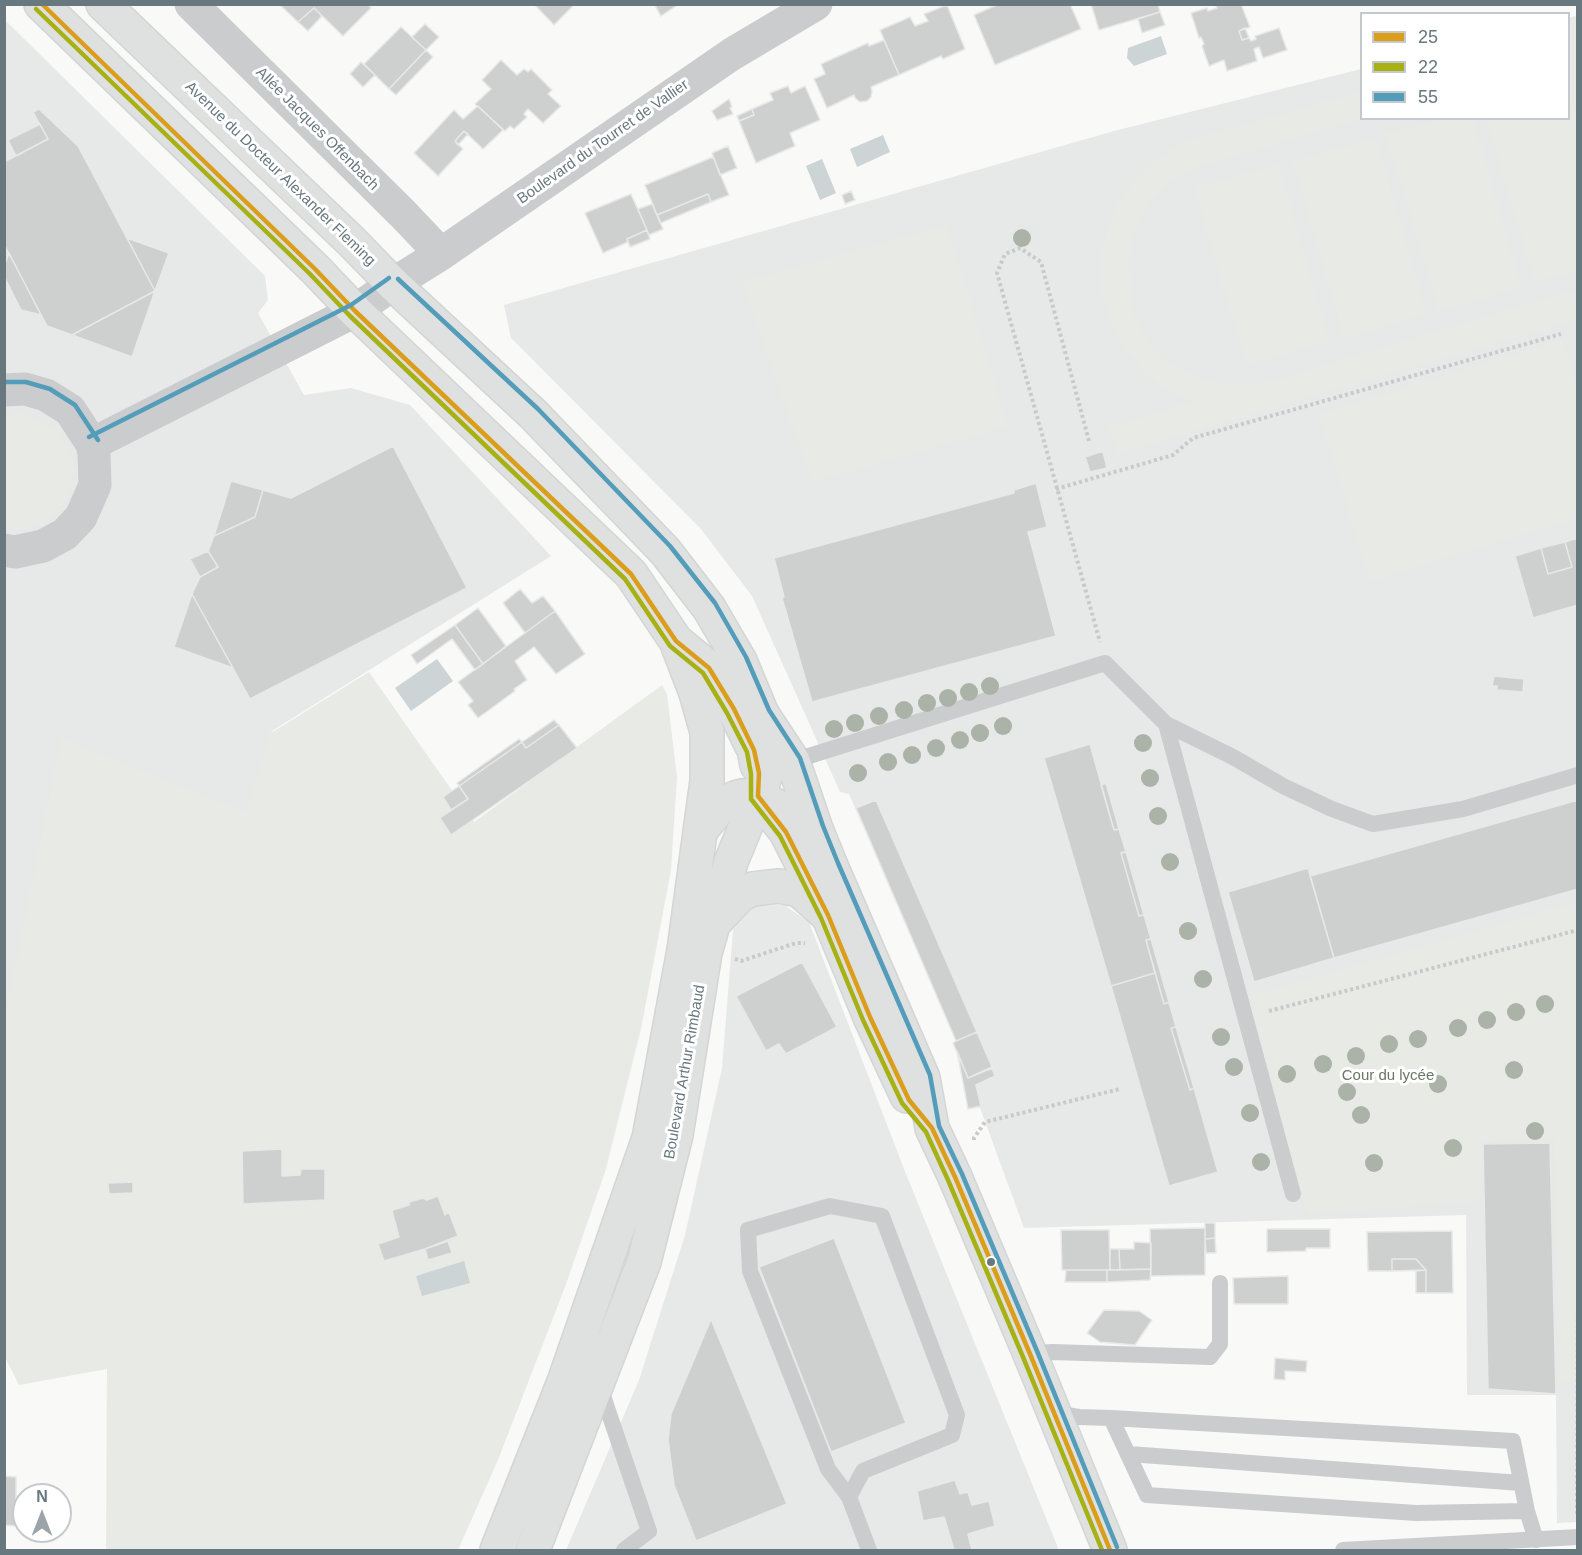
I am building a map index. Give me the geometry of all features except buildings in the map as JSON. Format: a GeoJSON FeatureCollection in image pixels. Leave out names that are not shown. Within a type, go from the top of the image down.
{"type":"FeatureCollection","features":[{"type":"Feature","properties":{"kind":"main road"},"geometry":{"type":"LineString","coordinates":[[41,4],[315,269],[355,311],[632,573],[676,641],[709,668],[734,709],[753,750],[759,773],[758,796]]}},
{"type":"Feature","properties":{"kind":"main road","name":"Avenue du Docteur Alexander Fleming"},"geometry":{"type":"LineString","coordinates":[[103,4],[393,284],[533,414],[665,551],[709,608],[740,661],[762,714],[793,761],[816,829],[923,1078],[932,1128],[1030,1354],[1110,1551]]}},
{"type":"Feature","properties":{"kind":"main road","name":"Boulevard Arthur Rimbaud"},"geometry":{"type":"LineString","coordinates":[[497,1551],[564,1382],[649,1138],[684,950],[707,781],[707,732],[696,693],[676,641]]}},
{"type":"Feature","properties":{"kind":"main road","name":"Boulevard Arthur Rimbaud"},"geometry":{"type":"LineString","coordinates":[[533,1551],[644,1262],[676,1135],[705,953],[731,862],[769,766],[769,742],[762,714]]}},
{"type":"Feature","properties":{"kind":"main road"},"geometry":{"type":"LineString","coordinates":[[701,830],[719,808],[731,799],[747,795],[758,796],[816,829]]}},
{"type":"Feature","properties":{"kind":"main road","name":"Avenue du Docteur Alexander Fleming"},"geometry":{"type":"LineString","coordinates":[[758,796],[786,832],[828,915],[870,1017],[909,1100],[932,1128]]}},
{"type":"Feature","properties":{"kind":"main road"},"geometry":{"type":"LineString","coordinates":[[714,923],[740,895],[753,889],[779,886],[799,890],[828,915]]}},
{"type":"Feature","properties":{"kind":"street","name":"Allée Jacques Offenbach"},"geometry":{"type":"LineString","coordinates":[[191,4],[441,254]]}},
{"type":"Feature","properties":{"kind":"street","name":"Boulevard du Tourret de Vallier"},"geometry":{"type":"LineString","coordinates":[[92,444],[355,311],[732,54],[816,4]]}},
{"type":"Feature","properties":{"kind":"street"},"geometry":{"type":"LineString","coordinates":[[4,390],[25,389],[46,395],[70,410],[92,444],[95,485],[81,517],[65,534],[43,546],[15,552],[4,550]]}},
{"type":"Feature","properties":{"kind":"lane"},"geometry":{"type":"LineString","coordinates":[[793,761],[1105,663],[1166,724],[1233,757],[1283,786],[1332,809],[1373,824],[1463,809],[1578,776]]}},
{"type":"Feature","properties":{"kind":"lane"},"geometry":{"type":"LineString","coordinates":[[1166,724],[1293,1194]]}},
{"type":"Feature","properties":{"kind":"lane"},"geometry":{"type":"LineString","coordinates":[[849,1497],[863,1471],[952,1435],[957,1415],[882,1216],[830,1206],[748,1230],[750,1271],[828,1469],[849,1497],[869,1551]]}},
{"type":"Feature","properties":{"kind":"lane"},"geometry":{"type":"LineString","coordinates":[[1030,1354],[1052,1352],[1210,1357],[1220,1344],[1220,1283]]}},
{"type":"Feature","properties":{"kind":"lane"},"geometry":{"type":"LineString","coordinates":[[597,1380],[649,1531],[624,1551]]}},
{"type":"Feature","properties":{"kind":"lane"},"geometry":{"type":"LineString","coordinates":[[1054,1413],[1079,1417],[1513,1441],[1527,1511],[1536,1540]]}},
{"type":"Feature","properties":{"kind":"lane"},"geometry":{"type":"LineString","coordinates":[[1111,1418],[1147,1495],[1416,1513],[1527,1511]]}},
{"type":"Feature","properties":{"kind":"lane"},"geometry":{"type":"LineString","coordinates":[[1129,1454],[1521,1483]]}},
{"type":"Feature","properties":{"kind":"lane"},"geometry":{"type":"LineString","coordinates":[[1343,1551],[1578,1537]]}},
{"type":"Feature","properties":{"kind":"path"},"geometry":{"type":"LineString","coordinates":[[1089,441],[1041,262],[1020,248],[1005,254],[997,273],[1093,617]]}},
{"type":"Feature","properties":{"kind":"path"},"geometry":{"type":"LineString","coordinates":[[1056,489],[1173,455],[1193,438],[1561,334]]}},
{"type":"Feature","properties":{"kind":"path"},"geometry":{"type":"LineString","coordinates":[[1245,1017],[1578,930]]}},
{"type":"Feature","properties":{"kind":"path"},"geometry":{"type":"LineString","coordinates":[[727,957],[741,960],[796,943],[808,943]]}},
{"type":"Feature","properties":{"kind":"path"},"geometry":{"type":"LineString","coordinates":[[955,1178],[980,1166],[974,1138],[985,1122],[1120,1089]]}},
{"type":"Feature","properties":{"kind":"path"},"geometry":{"type":"LineString","coordinates":[[1577,1522],[1578,1293]]}},
{"type":"Feature","properties":{"kind":"shaded area"},"geometry":{"type":"Polygon","coordinates":[[[1575,16],[1578,21],[1577,1522],[1557,1523],[1556,1395],[1467,1395],[1466,1215],[1024,1228],[980,1108],[968,1109],[957,1051],[953,1043],[956,1041],[849,794],[840,792],[752,596],[701,529],[511,338],[504,305],[1114,131],[1360,69],[1360,120],[1570,120],[1570,18],[1575,16]]]}},
{"type":"Feature","properties":{"kind":"shaded area"},"geometry":{"type":"Polygon","coordinates":[[[5,20],[265,276],[268,300],[258,313],[304,395],[351,388],[410,405],[551,556],[272,731],[247,814],[5,1022],[5,20]]]}},
{"type":"Feature","properties":{"kind":"shaded area"},"geometry":{"type":"Polygon","coordinates":[[[1161,36],[1167,54],[1134,66],[1127,58],[1128,48],[1161,36]]]}},
{"type":"Feature","properties":{"kind":"shaded area"},"geometry":{"type":"Polygon","coordinates":[[[883,135],[890,152],[857,167],[850,149],[883,135]]]}},
{"type":"Feature","properties":{"kind":"shaded area"},"geometry":{"type":"Polygon","coordinates":[[[822,159],[836,193],[820,200],[806,166],[822,159]]]}},
{"type":"Feature","properties":{"kind":"shaded area"},"geometry":{"type":"Polygon","coordinates":[[[437,659],[453,681],[411,711],[395,688],[437,659]]]}},
{"type":"Feature","properties":{"kind":"shaded area"},"geometry":{"type":"Polygon","coordinates":[[[784,905],[809,922],[906,1174],[1059,1550],[566,1550],[639,1380],[685,1235],[722,1068],[733,930],[750,906],[784,905]]]}},
{"type":"Feature","properties":{"kind":"shaded area"},"geometry":{"type":"Polygon","coordinates":[[[464,1261],[470,1283],[422,1296],[416,1276],[464,1261]]]}},
{"type":"Feature","properties":{"kind":"green space"},"geometry":{"type":"Polygon","coordinates":[[[1360,92],[1360,118],[1201,166],[1170,182],[1152,199],[1144,213],[1131,241],[1128,266],[1135,317],[1148,342],[1165,360],[1199,377],[1222,384],[1245,385],[1269,382],[1577,289],[1577,319],[1118,453],[1109,427],[1193,402],[1159,385],[1126,352],[1115,332],[1104,302],[1101,280],[1102,252],[1115,207],[1132,184],[1156,160],[1186,141],[1360,92]]]}},
{"type":"Feature","properties":{"kind":"green space"},"geometry":{"type":"Polygon","coordinates":[[[1570,93],[1577,120],[1577,270],[1535,282],[1486,120],[1570,120],[1570,93]]]}},
{"type":"Feature","properties":{"kind":"green space"},"geometry":{"type":"Polygon","coordinates":[[[1437,120],[1473,120],[1521,287],[1439,311],[1386,134],[1437,120]]]}},
{"type":"Feature","properties":{"kind":"green space"},"geometry":{"type":"Polygon","coordinates":[[[1376,138],[1427,314],[1344,338],[1293,161],[1376,138]]]}},
{"type":"Feature","properties":{"kind":"green space"},"geometry":{"type":"Polygon","coordinates":[[[1279,165],[1329,341],[1247,365],[1194,188],[1279,165]]]}},
{"type":"Feature","properties":{"kind":"green space"},"geometry":{"type":"Polygon","coordinates":[[[947,225],[1008,426],[812,482],[742,282],[947,225]]]}},
{"type":"Feature","properties":{"kind":"green space"},"geometry":{"type":"Polygon","coordinates":[[[1563,340],[1577,388],[1577,518],[1370,581],[1319,414],[1563,340]]]}},
{"type":"Feature","properties":{"kind":"green space"},"geometry":{"type":"Polygon","coordinates":[[[22,414],[44,422],[59,433],[71,454],[74,473],[66,500],[46,520],[20,529],[5,528],[5,415],[22,414]]]}},
{"type":"Feature","properties":{"kind":"green space"},"geometry":{"type":"Polygon","coordinates":[[[369,672],[474,822],[662,685],[667,694],[677,777],[671,870],[641,1029],[606,1169],[565,1287],[498,1460],[458,1550],[106,1550],[107,1369],[19,1385],[5,1357],[5,1014],[61,738],[245,812],[271,733],[369,672]]]}},
{"type":"Feature","properties":{"kind":"green space","name":"Cour du lycée"},"geometry":{"type":"Polygon","coordinates":[[[1577,902],[1578,1383],[1559,1382],[1554,1139],[1481,1142],[1481,1201],[1307,1214],[1250,996],[1577,902]]]}},
{"type":"Feature","properties":{"kind":"transit line","name":"25"},"geometry":{"type":"LineString","coordinates":[[42,4],[315,269],[355,311],[631,574],[676,641],[709,668],[734,709],[754,750],[759,773],[758,796],[786,832],[828,915],[870,1017],[909,1100],[932,1128],[955,1177],[1110,1550]]}},
{"type":"Feature","properties":{"kind":"transit line","name":"22"},"geometry":{"type":"LineString","coordinates":[[36,9],[310,274],[350,316],[625,579],[670,646],[703,673],[747,752],[751,774],[751,799],[780,836],[821,918],[863,1020],[902,1103],[926,1132],[948,1180],[1102,1550]]}},
{"type":"Feature","properties":{"kind":"transit line","name":"55"},"geometry":{"type":"LineString","coordinates":[[89,437],[351,305],[389,278]]}},
{"type":"Feature","properties":{"kind":"transit line","name":"55"},"geometry":{"type":"LineString","coordinates":[[398,279],[538,409],[670,546],[715,603],[746,657],[769,710],[800,758],[838,863],[930,1075],[939,1126],[962,1174],[1037,1351],[1117,1547]]}},
{"type":"Feature","properties":{"kind":"transit line","name":"55"},"geometry":{"type":"LineString","coordinates":[[4,382],[26,382],[50,389],[75,405],[98,440]]}}]}
